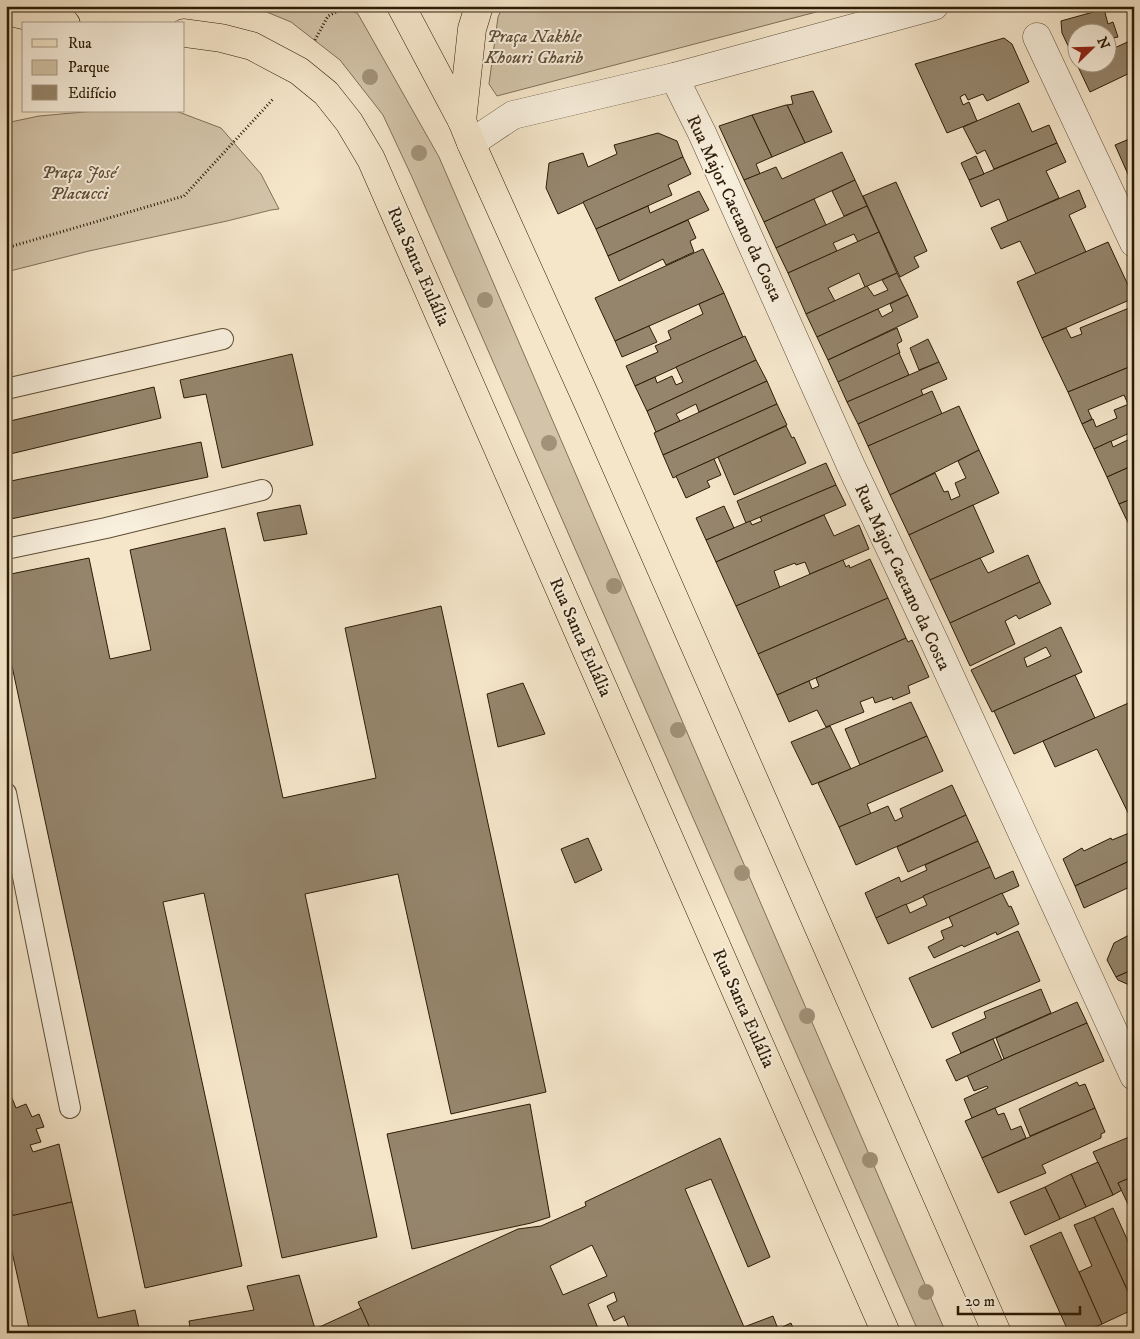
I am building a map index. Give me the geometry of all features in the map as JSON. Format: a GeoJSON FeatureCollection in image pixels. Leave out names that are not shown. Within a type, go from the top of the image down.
{"type":"FeatureCollection","features":[{"type":"Feature","properties":{"kind":"main road"},"geometry":{"type":"LineString","coordinates":[[6,10],[18,6]]}},
{"type":"Feature","properties":{"kind":"main road"},"geometry":{"type":"LineString","coordinates":[[401,6],[467,132],[594,416],[997,1333]]}},
{"type":"Feature","properties":{"kind":"main road"},"geometry":{"type":"LineString","coordinates":[[467,132],[472,29],[479,6]]}},
{"type":"Feature","properties":{"kind":"main road"},"geometry":{"type":"LineString","coordinates":[[6,10],[52,22]]}},
{"type":"Feature","properties":{"kind":"main road","name":"Rua Santa Eulália"},"geometry":{"type":"LineString","coordinates":[[185,32],[221,38],[252,46],[299,71],[326,93],[349,122],[371,159],[886,1333]]}},
{"type":"Feature","properties":{"kind":"street"},"geometry":{"type":"LineString","coordinates":[[467,132],[513,115],[674,77],[934,6]]}},
{"type":"Feature","properties":{"kind":"street"},"geometry":{"type":"LineString","coordinates":[[1037,37],[1134,243]]}},
{"type":"Feature","properties":{"kind":"street","name":"Rua Major Caetano da Costa"},"geometry":{"type":"LineString","coordinates":[[674,77],[706,142],[851,466],[1134,1076]]}},
{"type":"Feature","properties":{"kind":"lane"},"geometry":{"type":"LineString","coordinates":[[6,389],[223,339]]}},
{"type":"Feature","properties":{"kind":"lane"},"geometry":{"type":"LineString","coordinates":[[6,550],[262,490]]}},
{"type":"Feature","properties":{"kind":"lane"},"geometry":{"type":"LineString","coordinates":[[6,793],[70,1108]]}},
{"type":"Feature","properties":{"kind":"path"},"geometry":{"type":"LineString","coordinates":[[328,16],[348,6]]}},
{"type":"Feature","properties":{"kind":"path"},"geometry":{"type":"LineString","coordinates":[[6,248],[184,196],[299,71]]}},
{"type":"Feature","properties":{"kind":"green space"},"geometry":{"type":"Polygon","coordinates":[[[252,6],[344,6],[358,14],[439,157],[946,1333],[919,1333],[412,177],[383,115],[340,60],[291,22],[252,6]]]}},
{"type":"Feature","properties":{"kind":"green space","name":"Praça Nakhle Khouri Gharib"},"geometry":{"type":"Polygon","coordinates":[[[503,6],[839,6],[497,96],[489,84],[498,17],[503,6]]]}},
{"type":"Feature","properties":{"kind":"green space","name":"Praça José Placucci"},"geometry":{"type":"Polygon","coordinates":[[[84,112],[179,112],[221,128],[261,174],[279,209],[89,251],[6,272],[6,123],[39,116],[84,112]]]}},
{"type":"Feature","properties":{"kind":"building"},"geometry":{"type":"Polygon","coordinates":[[[1104,9],[1107,22],[1068,22],[1068,46],[1062,33],[1061,21],[1104,9]]]}},
{"type":"Feature","properties":{"kind":"building"},"geometry":{"type":"Polygon","coordinates":[[[1004,38],[1012,44],[1029,82],[987,101],[983,94],[968,100],[965,94],[960,97],[963,105],[969,102],[977,121],[947,133],[915,64],[1004,38]]]}},
{"type":"Feature","properties":{"kind":"building"},"geometry":{"type":"Polygon","coordinates":[[[1134,39],[1134,71],[1090,92],[1081,72],[1118,72],[1118,46],[1134,39]]]}},
{"type":"Feature","properties":{"kind":"building"},"geometry":{"type":"Polygon","coordinates":[[[813,91],[832,132],[805,143],[787,105],[793,104],[791,96],[813,91]]]}},
{"type":"Feature","properties":{"kind":"building"},"geometry":{"type":"Polygon","coordinates":[[[1019,103],[1032,132],[1049,125],[1057,143],[994,169],[985,150],[977,154],[963,127],[1019,103]]]}},
{"type":"Feature","properties":{"kind":"building"},"geometry":{"type":"Polygon","coordinates":[[[787,105],[805,143],[772,157],[752,115],[787,105]]]}},
{"type":"Feature","properties":{"kind":"building"},"geometry":{"type":"Polygon","coordinates":[[[752,115],[772,157],[756,164],[760,174],[744,180],[719,126],[752,115]]]}},
{"type":"Feature","properties":{"kind":"building"},"geometry":{"type":"Polygon","coordinates":[[[658,133],[677,141],[683,157],[558,214],[546,188],[549,163],[583,153],[588,167],[617,154],[614,145],[658,133]]]}},
{"type":"Feature","properties":{"kind":"building"},"geometry":{"type":"Polygon","coordinates":[[[1134,137],[1134,180],[1131,181],[1115,145],[1134,137]]]}},
{"type":"Feature","properties":{"kind":"building"},"geometry":{"type":"Polygon","coordinates":[[[1057,143],[1066,162],[1046,171],[1059,198],[1008,221],[999,199],[981,207],[969,180],[1057,143]]]}},
{"type":"Feature","properties":{"kind":"building"},"geometry":{"type":"Polygon","coordinates":[[[842,152],[855,180],[764,222],[744,180],[776,167],[782,179],[842,152]]]}},
{"type":"Feature","properties":{"kind":"building"},"geometry":{"type":"Polygon","coordinates":[[[976,156],[984,174],[969,180],[961,163],[976,156]]]}},
{"type":"Feature","properties":{"kind":"building"},"geometry":{"type":"Polygon","coordinates":[[[683,157],[691,174],[668,185],[672,195],[596,229],[583,202],[683,157]]]}},
{"type":"Feature","properties":{"kind":"building"},"geometry":{"type":"Polygon","coordinates":[[[855,180],[867,206],[844,216],[832,191],[855,180]]]}},
{"type":"Feature","properties":{"kind":"building"},"geometry":{"type":"Polygon","coordinates":[[[896,182],[927,251],[914,257],[919,267],[900,277],[863,196],[896,182]]]}},
{"type":"Feature","properties":{"kind":"building"},"geometry":{"type":"Polygon","coordinates":[[[1079,190],[1086,207],[1069,215],[1086,252],[1036,274],[1020,241],[1001,249],[991,228],[1079,190]]]}},
{"type":"Feature","properties":{"kind":"building"},"geometry":{"type":"Polygon","coordinates":[[[699,191],[709,210],[608,256],[596,229],[648,206],[650,213],[699,191]]]}},
{"type":"Feature","properties":{"kind":"building"},"geometry":{"type":"Polygon","coordinates":[[[814,199],[826,225],[776,248],[764,222],[814,199]]]}},
{"type":"Feature","properties":{"kind":"building"},"geometry":{"type":"Polygon","coordinates":[[[867,206],[879,232],[858,242],[854,234],[833,243],[837,251],[788,273],[776,248],[867,206]]]}},
{"type":"Feature","properties":{"kind":"building"},"geometry":{"type":"Polygon","coordinates":[[[688,220],[696,238],[690,241],[694,252],[666,265],[663,259],[619,281],[608,256],[688,220]]]}},
{"type":"Feature","properties":{"kind":"building"},"geometry":{"type":"Polygon","coordinates":[[[879,232],[897,273],[865,287],[859,273],[828,288],[835,301],[806,314],[788,273],[879,232]]]}},
{"type":"Feature","properties":{"kind":"building"},"geometry":{"type":"Polygon","coordinates":[[[1108,242],[1134,298],[1042,338],[1017,282],[1108,242]]]}},
{"type":"Feature","properties":{"kind":"building"},"geometry":{"type":"Polygon","coordinates":[[[703,249],[724,293],[615,341],[595,298],[703,249]]]}},
{"type":"Feature","properties":{"kind":"building"},"geometry":{"type":"Polygon","coordinates":[[[897,273],[908,295],[817,337],[806,314],[867,286],[874,296],[888,290],[882,280],[897,273]]]}},
{"type":"Feature","properties":{"kind":"building"},"geometry":{"type":"Polygon","coordinates":[[[724,293],[743,337],[635,386],[626,366],[658,352],[655,346],[671,339],[668,331],[703,314],[699,304],[724,293]]]}},
{"type":"Feature","properties":{"kind":"building"},"geometry":{"type":"Polygon","coordinates":[[[908,295],[918,317],[828,360],[817,337],[878,309],[882,317],[893,311],[890,304],[908,295]]]}},
{"type":"Feature","properties":{"kind":"building"},"geometry":{"type":"Polygon","coordinates":[[[1134,306],[1134,365],[1068,392],[1042,338],[1066,328],[1071,338],[1082,334],[1080,328],[1134,306]]]}},
{"type":"Feature","properties":{"kind":"building"},"geometry":{"type":"Polygon","coordinates":[[[649,326],[657,342],[622,357],[615,341],[649,326]]]}},
{"type":"Feature","properties":{"kind":"building"},"geometry":{"type":"Polygon","coordinates":[[[897,328],[902,341],[897,344],[900,353],[838,382],[828,360],[897,328]]]}},
{"type":"Feature","properties":{"kind":"building"},"geometry":{"type":"Polygon","coordinates":[[[745,336],[756,360],[647,411],[635,386],[655,377],[657,383],[672,376],[676,385],[683,382],[676,367],[745,336]]]}},
{"type":"Feature","properties":{"kind":"building"},"geometry":{"type":"Polygon","coordinates":[[[928,339],[939,362],[919,370],[910,348],[928,339]]]}},
{"type":"Feature","properties":{"kind":"building"},"geometry":{"type":"Polygon","coordinates":[[[899,353],[909,375],[847,402],[838,382],[899,353]]]}},
{"type":"Feature","properties":{"kind":"building"},"geometry":{"type":"Polygon","coordinates":[[[292,354],[313,445],[222,468],[206,394],[184,398],[180,380],[292,354]]]}},
{"type":"Feature","properties":{"kind":"building"},"geometry":{"type":"Polygon","coordinates":[[[756,360],[767,381],[699,412],[696,404],[676,414],[680,421],[656,432],[647,411],[756,360]]]}},
{"type":"Feature","properties":{"kind":"building"},"geometry":{"type":"Polygon","coordinates":[[[939,362],[947,379],[921,390],[923,395],[858,424],[847,402],[939,362]]]}},
{"type":"Feature","properties":{"kind":"building"},"geometry":{"type":"Polygon","coordinates":[[[1134,365],[1134,402],[1128,404],[1124,395],[1088,410],[1092,419],[1082,424],[1068,392],[1134,365]]]}},
{"type":"Feature","properties":{"kind":"building"},"geometry":{"type":"Polygon","coordinates":[[[767,381],[777,404],[663,455],[654,433],[767,381]]]}},
{"type":"Feature","properties":{"kind":"building"},"geometry":{"type":"Polygon","coordinates":[[[154,387],[161,418],[6,455],[6,422],[154,387]]]}},
{"type":"Feature","properties":{"kind":"building"},"geometry":{"type":"Polygon","coordinates":[[[932,391],[942,414],[868,446],[858,424],[932,391]]]}},
{"type":"Feature","properties":{"kind":"building"},"geometry":{"type":"Polygon","coordinates":[[[1134,402],[1134,431],[1094,449],[1082,424],[1093,419],[1096,427],[1117,418],[1114,410],[1134,402]]]}},
{"type":"Feature","properties":{"kind":"building"},"geometry":{"type":"Polygon","coordinates":[[[777,404],[787,425],[673,478],[663,455],[777,404]]]}},
{"type":"Feature","properties":{"kind":"building"},"geometry":{"type":"Polygon","coordinates":[[[959,406],[979,450],[890,495],[868,446],[959,406]]]}},
{"type":"Feature","properties":{"kind":"building"},"geometry":{"type":"Polygon","coordinates":[[[786,426],[792,438],[794,437],[806,463],[734,495],[718,457],[786,426]]]}},
{"type":"Feature","properties":{"kind":"building"},"geometry":{"type":"Polygon","coordinates":[[[1134,437],[1134,465],[1107,477],[1094,449],[1111,441],[1113,447],[1134,437]]]}},
{"type":"Feature","properties":{"kind":"building"},"geometry":{"type":"Polygon","coordinates":[[[201,442],[208,477],[6,520],[6,482],[201,442]]]}},
{"type":"Feature","properties":{"kind":"building"},"geometry":{"type":"Polygon","coordinates":[[[979,450],[999,493],[909,535],[890,495],[935,473],[944,492],[948,491],[951,500],[960,496],[955,483],[966,478],[958,461],[979,450]]]}},
{"type":"Feature","properties":{"kind":"building"},"geometry":{"type":"Polygon","coordinates":[[[714,459],[721,475],[707,481],[710,487],[686,498],[676,476],[714,459]]]}},
{"type":"Feature","properties":{"kind":"building"},"geometry":{"type":"Polygon","coordinates":[[[826,463],[836,485],[746,523],[737,501],[826,463]]]}},
{"type":"Feature","properties":{"kind":"building"},"geometry":{"type":"Polygon","coordinates":[[[1134,465],[1134,498],[1119,504],[1107,477],[1134,465]]]}},
{"type":"Feature","properties":{"kind":"building"},"geometry":{"type":"Polygon","coordinates":[[[836,485],[846,505],[716,562],[706,540],[750,521],[752,525],[762,521],[760,517],[836,485]]]}},
{"type":"Feature","properties":{"kind":"building"},"geometry":{"type":"Polygon","coordinates":[[[1134,498],[1134,535],[1119,504],[1134,498]]]}},
{"type":"Feature","properties":{"kind":"building"},"geometry":{"type":"Polygon","coordinates":[[[300,505],[307,534],[264,541],[257,513],[300,505]]]}},
{"type":"Feature","properties":{"kind":"building"},"geometry":{"type":"Polygon","coordinates":[[[973,505],[994,552],[930,580],[909,535],[973,505]]]}},
{"type":"Feature","properties":{"kind":"building"},"geometry":{"type":"Polygon","coordinates":[[[724,506],[734,528],[706,540],[696,518],[724,506]]]}},
{"type":"Feature","properties":{"kind":"building"},"geometry":{"type":"Polygon","coordinates":[[[824,515],[834,536],[859,525],[869,549],[810,574],[805,562],[796,565],[795,563],[774,571],[780,588],[736,606],[716,562],[824,515]]]}},
{"type":"Feature","properties":{"kind":"building"},"geometry":{"type":"Polygon","coordinates":[[[225,528],[283,798],[376,778],[345,628],[441,606],[546,1092],[451,1114],[398,874],[305,894],[377,1237],[282,1258],[204,893],[163,902],[242,1266],[145,1288],[6,638],[6,575],[89,558],[110,659],[151,650],[130,550],[225,528]]]}},
{"type":"Feature","properties":{"kind":"building"},"geometry":{"type":"Polygon","coordinates":[[[1028,555],[1040,582],[950,623],[930,580],[980,558],[988,573],[1028,555]]]}},
{"type":"Feature","properties":{"kind":"building"},"geometry":{"type":"Polygon","coordinates":[[[870,559],[888,598],[758,654],[736,606],[843,560],[846,567],[849,565],[850,568],[870,559]]]}},
{"type":"Feature","properties":{"kind":"building"},"geometry":{"type":"Polygon","coordinates":[[[1040,582],[1051,604],[1019,619],[1016,615],[1005,621],[1015,644],[970,666],[950,623],[1040,582]]]}},
{"type":"Feature","properties":{"kind":"building"},"geometry":{"type":"Polygon","coordinates":[[[888,598],[906,638],[777,695],[758,654],[888,598]]]}},
{"type":"Feature","properties":{"kind":"building"},"geometry":{"type":"Polygon","coordinates":[[[1061,627],[1082,672],[992,712],[971,670],[1061,627]],[[1046,647],[1024,658],[1027,667],[1051,656],[1046,647]]]}},
{"type":"Feature","properties":{"kind":"building"},"geometry":{"type":"Polygon","coordinates":[[[906,638],[908,642],[912,640],[929,677],[908,686],[910,693],[893,700],[892,697],[875,703],[873,697],[860,702],[864,712],[826,727],[817,710],[789,722],[777,695],[809,681],[812,689],[819,686],[816,678],[906,638]]]}},
{"type":"Feature","properties":{"kind":"building"},"geometry":{"type":"Polygon","coordinates":[[[1075,675],[1095,718],[1014,754],[994,711],[1075,675]]]}},
{"type":"Feature","properties":{"kind":"building"},"geometry":{"type":"Polygon","coordinates":[[[523,683],[545,734],[498,747],[487,694],[523,683]]]}},
{"type":"Feature","properties":{"kind":"building"},"geometry":{"type":"Polygon","coordinates":[[[1133,701],[1134,825],[1097,749],[1055,767],[1043,741],[1133,701]]]}},
{"type":"Feature","properties":{"kind":"building"},"geometry":{"type":"Polygon","coordinates":[[[911,702],[927,736],[860,765],[845,729],[911,702]]]}},
{"type":"Feature","properties":{"kind":"building"},"geometry":{"type":"Polygon","coordinates":[[[830,726],[851,769],[812,785],[791,742],[830,726]]]}},
{"type":"Feature","properties":{"kind":"building"},"geometry":{"type":"Polygon","coordinates":[[[927,736],[943,771],[867,804],[871,814],[839,827],[818,783],[927,736]]]}},
{"type":"Feature","properties":{"kind":"building"},"geometry":{"type":"Polygon","coordinates":[[[952,785],[966,815],[856,865],[839,827],[888,806],[895,821],[903,817],[900,809],[952,785]]]}},
{"type":"Feature","properties":{"kind":"building"},"geometry":{"type":"Polygon","coordinates":[[[966,815],[978,841],[908,872],[897,847],[966,815]]]}},
{"type":"Feature","properties":{"kind":"building"},"geometry":{"type":"Polygon","coordinates":[[[1134,831],[1134,859],[1075,886],[1063,859],[1082,848],[1084,851],[1111,838],[1112,840],[1134,831]]]}},
{"type":"Feature","properties":{"kind":"building"},"geometry":{"type":"Polygon","coordinates":[[[588,838],[602,870],[575,883],[561,849],[588,838]]]}},
{"type":"Feature","properties":{"kind":"building"},"geometry":{"type":"Polygon","coordinates":[[[978,841],[990,867],[876,918],[865,893],[899,877],[901,882],[927,870],[925,865],[978,841]]]}},
{"type":"Feature","properties":{"kind":"building"},"geometry":{"type":"Polygon","coordinates":[[[1134,859],[1134,885],[1084,908],[1075,886],[1134,859]]]}},
{"type":"Feature","properties":{"kind":"building"},"geometry":{"type":"Polygon","coordinates":[[[990,867],[995,879],[1013,871],[1019,886],[888,944],[876,918],[906,904],[910,913],[927,905],[923,896],[990,867]]]}},
{"type":"Feature","properties":{"kind":"building"},"geometry":{"type":"Polygon","coordinates":[[[1002,893],[1009,907],[1011,906],[1019,924],[997,935],[996,932],[934,958],[928,947],[944,939],[941,931],[953,926],[949,917],[1002,893]]]}},
{"type":"Feature","properties":{"kind":"building"},"geometry":{"type":"Polygon","coordinates":[[[1018,931],[1040,981],[932,1028],[909,978],[1018,931]]]}},
{"type":"Feature","properties":{"kind":"building"},"geometry":{"type":"Polygon","coordinates":[[[1131,934],[1134,939],[1134,969],[1116,977],[1107,960],[1114,943],[1131,934]]]}},
{"type":"Feature","properties":{"kind":"building"},"geometry":{"type":"Polygon","coordinates":[[[1134,969],[1134,987],[1118,980],[1116,977],[1134,969]]]}},
{"type":"Feature","properties":{"kind":"building"},"geometry":{"type":"Polygon","coordinates":[[[1041,989],[1051,1013],[961,1053],[952,1033],[986,1018],[984,1012],[1041,989]]]}},
{"type":"Feature","properties":{"kind":"building"},"geometry":{"type":"Polygon","coordinates":[[[1077,1002],[1087,1023],[1004,1059],[996,1038],[1077,1002]]]}},
{"type":"Feature","properties":{"kind":"building"},"geometry":{"type":"Polygon","coordinates":[[[1087,1023],[1104,1061],[972,1118],[964,1099],[988,1088],[987,1086],[974,1091],[967,1075],[1087,1023]]]}},
{"type":"Feature","properties":{"kind":"building"},"geometry":{"type":"Polygon","coordinates":[[[993,1039],[1002,1060],[956,1081],[946,1060],[993,1039]]]}},
{"type":"Feature","properties":{"kind":"building"},"geometry":{"type":"Polygon","coordinates":[[[1077,1082],[1079,1086],[1085,1084],[1095,1108],[1030,1136],[1019,1109],[1077,1082]]]}},
{"type":"Feature","properties":{"kind":"building"},"geometry":{"type":"Polygon","coordinates":[[[8,1088],[16,1108],[26,1104],[32,1117],[39,1114],[44,1127],[36,1129],[41,1142],[30,1145],[33,1152],[59,1144],[72,1202],[13,1216],[6,1181],[6,1089],[8,1088]]]}},
{"type":"Feature","properties":{"kind":"building"},"geometry":{"type":"Polygon","coordinates":[[[530,1104],[550,1217],[531,1223],[412,1249],[387,1134],[530,1104]]]}},
{"type":"Feature","properties":{"kind":"building"},"geometry":{"type":"Polygon","coordinates":[[[995,1108],[998,1115],[1004,1113],[1011,1130],[1021,1126],[1026,1138],[982,1158],[965,1121],[995,1108]]]}},
{"type":"Feature","properties":{"kind":"building"},"geometry":{"type":"Polygon","coordinates":[[[1095,1108],[1105,1132],[1101,1134],[1101,1138],[1042,1165],[1046,1173],[998,1193],[982,1158],[1095,1108]]]}},
{"type":"Feature","properties":{"kind":"building"},"geometry":{"type":"Polygon","coordinates":[[[1134,1135],[1134,1176],[1118,1183],[1122,1190],[1113,1195],[1093,1152],[1134,1135]]]}},
{"type":"Feature","properties":{"kind":"building"},"geometry":{"type":"Polygon","coordinates":[[[720,1138],[770,1257],[748,1267],[711,1179],[685,1189],[744,1327],[773,1316],[778,1329],[791,1323],[795,1333],[631,1333],[624,1316],[614,1321],[607,1306],[617,1301],[614,1292],[588,1304],[600,1333],[372,1333],[358,1302],[518,1229],[541,1226],[586,1206],[585,1202],[720,1138]],[[592,1245],[550,1266],[563,1295],[607,1276],[592,1245]]]}},
{"type":"Feature","properties":{"kind":"building"},"geometry":{"type":"Polygon","coordinates":[[[1098,1162],[1113,1195],[1086,1207],[1071,1174],[1098,1162]]]}},
{"type":"Feature","properties":{"kind":"building"},"geometry":{"type":"Polygon","coordinates":[[[1071,1174],[1086,1207],[1060,1219],[1045,1187],[1071,1174]]]}},
{"type":"Feature","properties":{"kind":"building"},"geometry":{"type":"Polygon","coordinates":[[[1134,1176],[1134,1217],[1118,1183],[1134,1176]]]}},
{"type":"Feature","properties":{"kind":"building"},"geometry":{"type":"Polygon","coordinates":[[[1045,1187],[1060,1219],[1025,1235],[1010,1202],[1045,1187]]]}},
{"type":"Feature","properties":{"kind":"building"},"geometry":{"type":"Polygon","coordinates":[[[72,1202],[98,1318],[135,1310],[140,1333],[30,1333],[6,1225],[6,1217],[72,1202]]]}},
{"type":"Feature","properties":{"kind":"building"},"geometry":{"type":"Polygon","coordinates":[[[1113,1208],[1131,1248],[1134,1247],[1134,1305],[1094,1217],[1113,1208]]]}},
{"type":"Feature","properties":{"kind":"building"},"geometry":{"type":"Polygon","coordinates":[[[1094,1217],[1134,1305],[1134,1309],[1102,1324],[1079,1272],[1092,1266],[1074,1225],[1094,1217]]]}},
{"type":"Feature","properties":{"kind":"building"},"geometry":{"type":"Polygon","coordinates":[[[1061,1232],[1102,1324],[1082,1333],[1069,1333],[1030,1246],[1061,1232]]]}},
{"type":"Feature","properties":{"kind":"building"},"geometry":{"type":"Polygon","coordinates":[[[299,1275],[315,1329],[361,1308],[372,1333],[191,1333],[189,1321],[254,1310],[247,1286],[299,1275]]]}}]}
